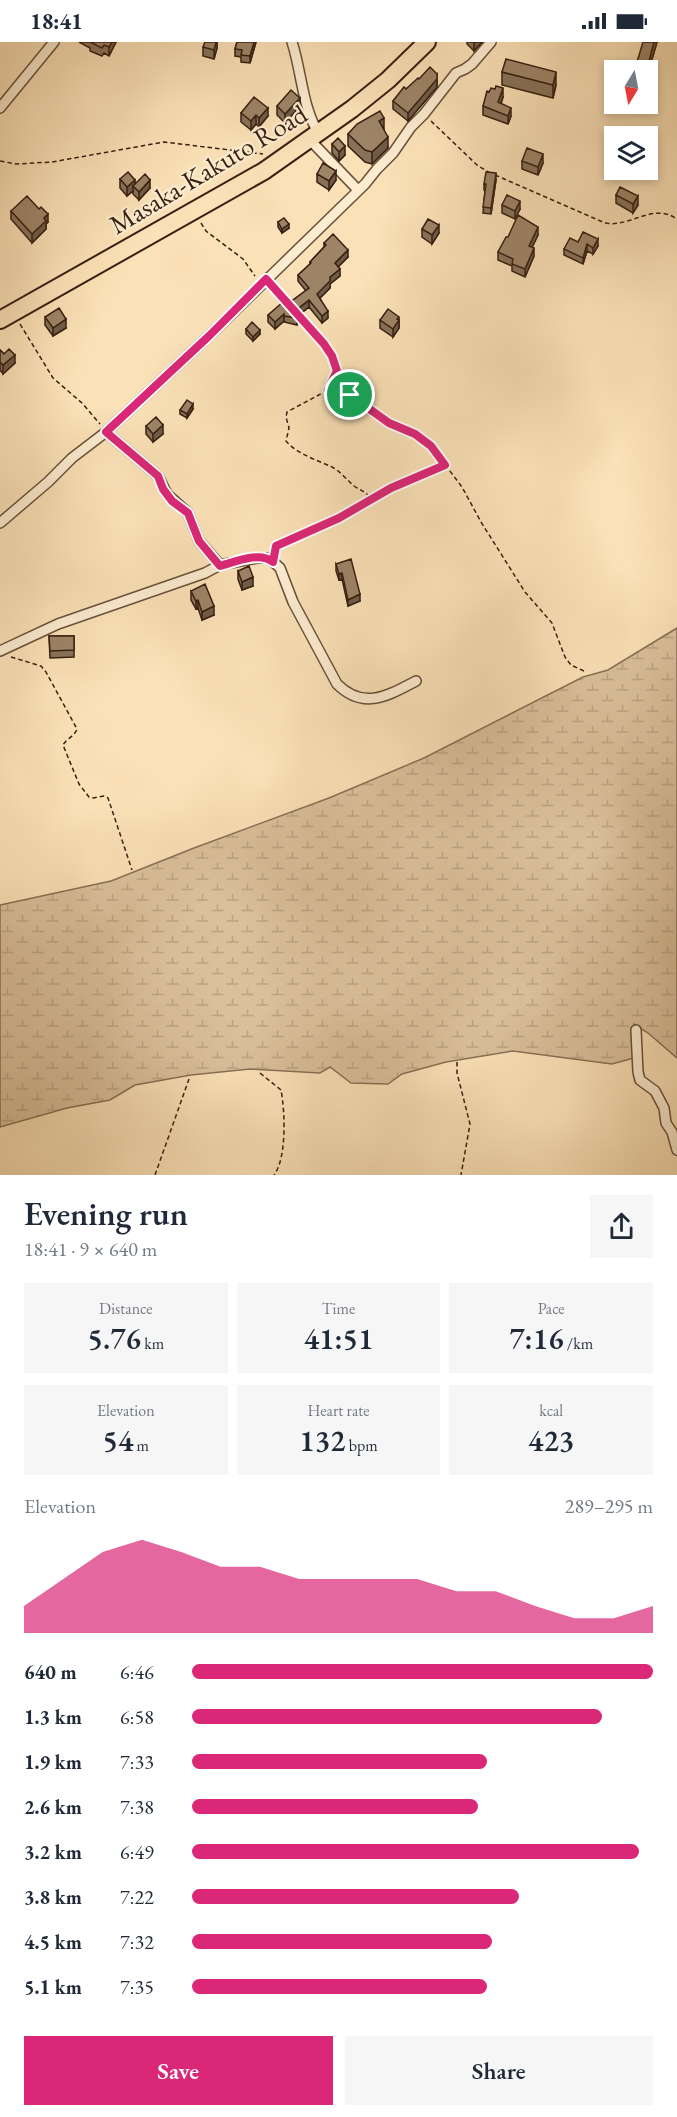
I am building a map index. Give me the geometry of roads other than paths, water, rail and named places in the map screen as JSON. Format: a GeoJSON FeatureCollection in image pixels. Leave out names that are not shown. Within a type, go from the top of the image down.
{"type":"FeatureCollection","features":[{"type":"Feature","properties":{"kind":"highway","name":"Masaka-Kakuto Road"},"geometry":{"type":"LineString","coordinates":[[6,317],[264,171],[314,137],[388,80],[427,42]]}},
{"type":"Feature","properties":{"kind":"street"},"geometry":{"type":"LineString","coordinates":[[0,108],[54,42]]}},
{"type":"Feature","properties":{"kind":"street"},"geometry":{"type":"LineString","coordinates":[[292,42],[314,137],[358,190]]}},
{"type":"Feature","properties":{"kind":"street"},"geometry":{"type":"LineString","coordinates":[[0,523],[72,458],[106,432],[210,335],[358,190],[393,153],[456,72],[472,64],[491,42]]}},
{"type":"Feature","properties":{"kind":"street"},"geometry":{"type":"LineString","coordinates":[[106,432],[158,476],[163,489],[172,501],[188,513],[199,541],[220,566]]}},
{"type":"Feature","properties":{"kind":"street"},"geometry":{"type":"LineString","coordinates":[[0,651],[58,624],[220,566],[257,558],[269,558],[280,568],[293,602],[337,684],[345,692],[370,699],[380,699],[416,681]]}},
{"type":"Feature","properties":{"kind":"street"},"geometry":{"type":"LineString","coordinates":[[636,1030],[640,1080],[655,1091],[664,1108],[666,1123],[672,1132],[677,1150]]}}]}
